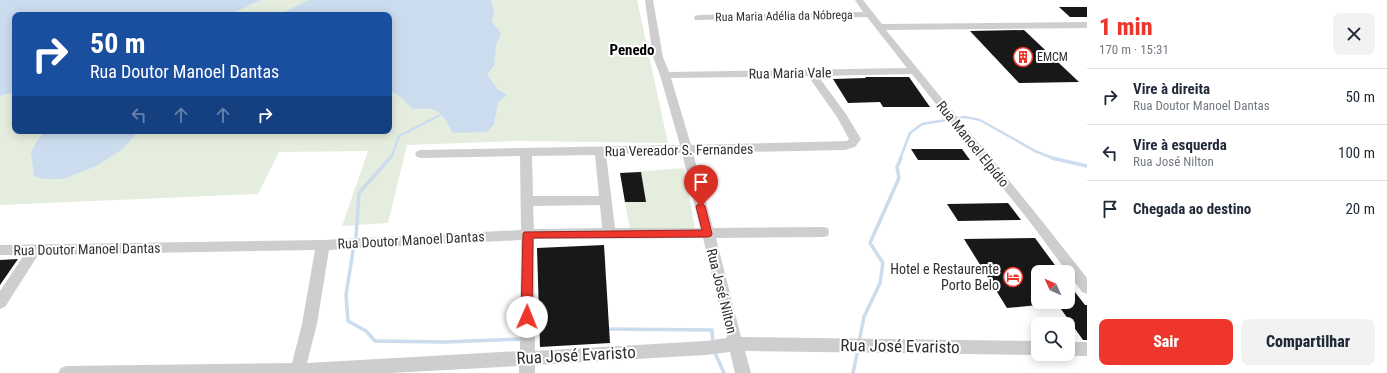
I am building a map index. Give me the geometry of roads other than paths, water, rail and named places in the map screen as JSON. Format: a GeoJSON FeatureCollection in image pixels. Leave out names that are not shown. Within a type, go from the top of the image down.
{"type":"FeatureCollection","features":[{"type":"Feature","properties":{"kind":"street","name":"Rua José Nilton"},"geometry":{"type":"LineString","coordinates":[[649,0],[658,57],[665,74],[687,150],[743,373]]}},
{"type":"Feature","properties":{"kind":"street","name":"Rua Manoel Elpídio"},"geometry":{"type":"LineString","coordinates":[[860,0],[879,27],[1087,288]]}},
{"type":"Feature","properties":{"kind":"street","name":"Rua Maria Adélia da Nóbrega"},"geometry":{"type":"LineString","coordinates":[[698,18],[870,14]]}},
{"type":"Feature","properties":{"kind":"street"},"geometry":{"type":"LineString","coordinates":[[879,27],[1087,25]]}},
{"type":"Feature","properties":{"kind":"street","name":"Rua Maria Vale"},"geometry":{"type":"LineString","coordinates":[[665,74],[915,71]]}},
{"type":"Feature","properties":{"kind":"street","name":"Rua Vereador S. Fernandes"},"geometry":{"type":"LineString","coordinates":[[421,154],[687,150],[845,146],[852,144],[855,139],[842,116],[811,73]]}},
{"type":"Feature","properties":{"kind":"street"},"geometry":{"type":"LineString","coordinates":[[600,151],[609,234]]}},
{"type":"Feature","properties":{"kind":"street"},"geometry":{"type":"LineString","coordinates":[[526,152],[528,234],[527,359]]}},
{"type":"Feature","properties":{"kind":"street"},"geometry":{"type":"LineString","coordinates":[[527,201],[606,200]]}},
{"type":"Feature","properties":{"kind":"street","name":"Rua Doutor Manoel Dantas"},"geometry":{"type":"LineString","coordinates":[[0,250],[323,245],[528,234],[708,234],[823,232]]}},
{"type":"Feature","properties":{"kind":"street"},"geometry":{"type":"LineString","coordinates":[[298,370],[311,319],[323,245]]}},
{"type":"Feature","properties":{"kind":"street"},"geometry":{"type":"LineString","coordinates":[[0,303],[35,249]]}},
{"type":"Feature","properties":{"kind":"street","name":"Rua José Evaristo"},"geometry":{"type":"LineString","coordinates":[[66,373],[298,370],[315,372],[705,348],[735,344],[1031,348]]}},
{"type":"Feature","properties":{"kind":"street"},"geometry":{"type":"LineString","coordinates":[[1075,349],[1087,349]]}},
{"type":"Feature","properties":{"kind":"water"},"geometry":{"type":"Polygon","coordinates":[[[0,0],[261,0],[235,12],[12,12],[12,93],[0,96],[0,0]]]}},
{"type":"Feature","properties":{"kind":"water"},"geometry":{"type":"Polygon","coordinates":[[[309,0],[491,0],[494,12],[492,21],[501,34],[496,45],[494,66],[487,74],[497,89],[507,95],[498,102],[494,125],[486,132],[453,133],[445,119],[438,112],[428,109],[412,109],[404,100],[392,91],[392,12],[284,12],[309,0]]]}},
{"type":"Feature","properties":{"kind":"water"},"geometry":{"type":"Polygon","coordinates":[[[43,134],[136,134],[123,149],[96,166],[63,179],[44,179],[34,176],[31,152],[43,134]]]}},
{"type":"Feature","properties":{"kind":"waterway"},"geometry":{"type":"LineString","coordinates":[[390,158],[399,136],[442,114]]}},
{"type":"Feature","properties":{"kind":"waterway"},"geometry":{"type":"LineString","coordinates":[[900,159],[910,133],[922,124],[965,117],[980,120],[1035,151],[1053,158]]}},
{"type":"Feature","properties":{"kind":"waterway"},"geometry":{"type":"LineString","coordinates":[[356,237],[359,193],[390,158]]}},
{"type":"Feature","properties":{"kind":"waterway"},"geometry":{"type":"LineString","coordinates":[[859,342],[864,317],[880,283],[883,263],[870,243],[899,178],[897,167],[901,158]]}},
{"type":"Feature","properties":{"kind":"waterway"},"geometry":{"type":"LineString","coordinates":[[1053,158],[1087,166]]}},
{"type":"Feature","properties":{"kind":"waterway"},"geometry":{"type":"LineString","coordinates":[[353,251],[346,295],[348,321],[366,331],[375,341],[445,342],[522,339]]}},
{"type":"Feature","properties":{"kind":"waterway"},"geometry":{"type":"LineString","coordinates":[[605,329],[712,330],[713,344]]}},
{"type":"Feature","properties":{"kind":"waterway"},"geometry":{"type":"LineString","coordinates":[[853,373],[858,349]]}},
{"type":"Feature","properties":{"kind":"waterway"},"geometry":{"type":"LineString","coordinates":[[714,351],[724,373]]}},
{"type":"Feature","properties":{"kind":"place","name":"EMCM"},"geometry":{"type":"Point","coordinates":[1023,57]}},
{"type":"Feature","properties":{"kind":"place","name":"Hotel e Restaurente Porto Belo"},"geometry":{"type":"Point","coordinates":[1013,277]}},
{"type":"Feature","properties":{"kind":"district","name":"Penedo"},"geometry":{"type":"Point","coordinates":[632,50]}}]}
